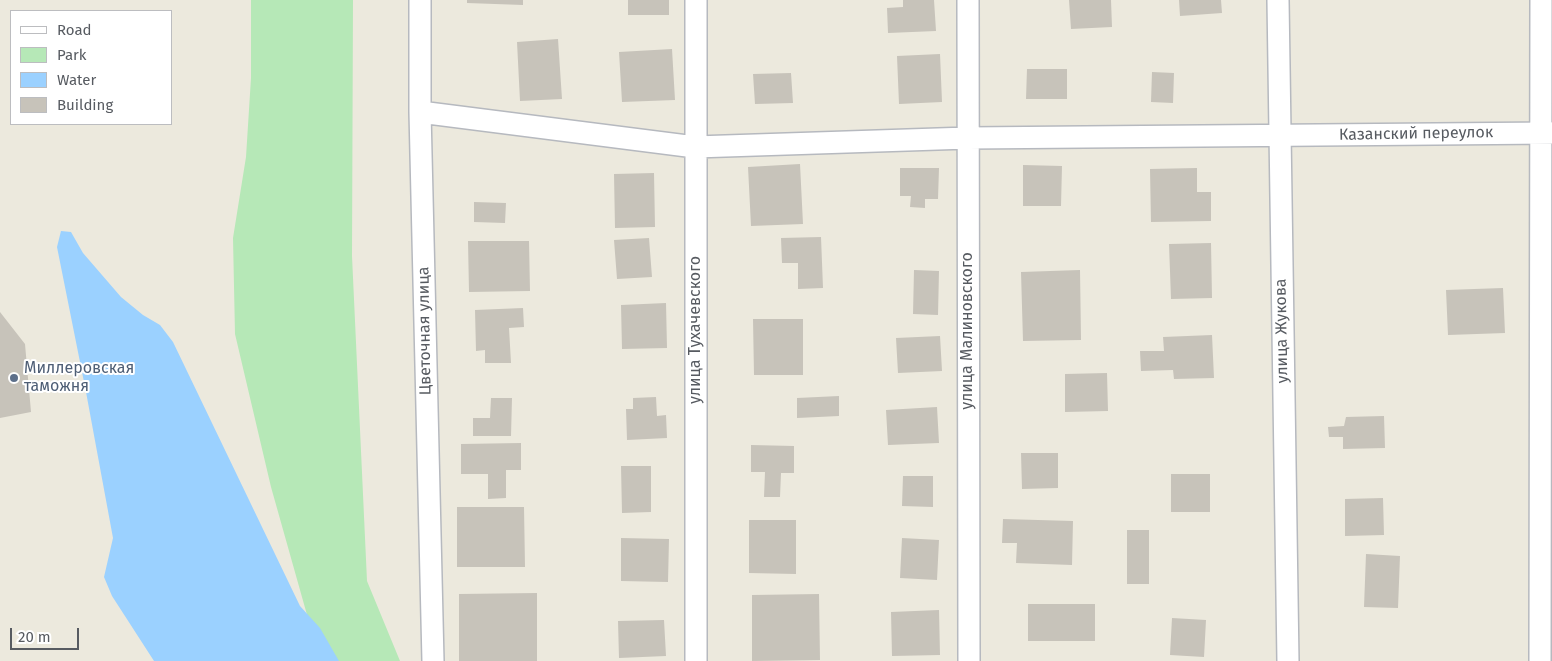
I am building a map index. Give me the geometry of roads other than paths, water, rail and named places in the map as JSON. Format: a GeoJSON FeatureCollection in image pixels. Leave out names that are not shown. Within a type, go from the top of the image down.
{"type":"FeatureCollection","features":[{"type":"Feature","properties":{"kind":"street","name":"Цветочная улица"},"geometry":{"type":"LineString","coordinates":[[420,0],[420,112],[433,661]]}},
{"type":"Feature","properties":{"kind":"street","name":"улица Тухачевского"},"geometry":{"type":"LineString","coordinates":[[696,0],[696,661]]}},
{"type":"Feature","properties":{"kind":"street","name":"улица Малиновского"},"geometry":{"type":"LineString","coordinates":[[968,0],[969,661]]}},
{"type":"Feature","properties":{"kind":"street","name":"улица Жукова"},"geometry":{"type":"LineString","coordinates":[[1278,0],[1288,661]]}},
{"type":"Feature","properties":{"kind":"street"},"geometry":{"type":"LineString","coordinates":[[1540,661],[1546,400],[1546,133],[1541,0]]}},
{"type":"Feature","properties":{"kind":"street","name":"Казанский переулок"},"geometry":{"type":"LineString","coordinates":[[420,112],[695,147],[968,138],[1546,133]]}},
{"type":"Feature","properties":{"kind":"water"},"geometry":{"type":"Polygon","coordinates":[[[61,231],[71,232],[83,253],[121,297],[143,315],[160,325],[173,342],[300,606],[320,628],[339,661],[154,661],[112,596],[104,577],[113,538],[57,247],[61,231]]]}},
{"type":"Feature","properties":{"kind":"place","name":"Миллеровская таможня"},"geometry":{"type":"Point","coordinates":[14,378]}}]}
